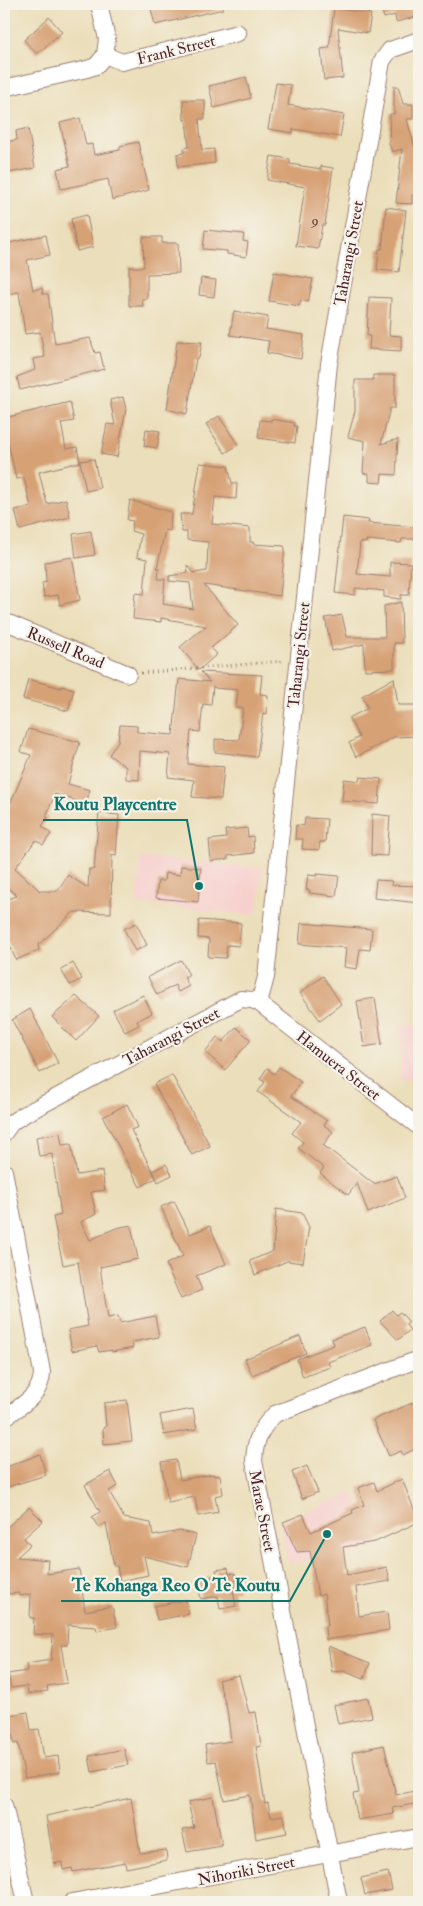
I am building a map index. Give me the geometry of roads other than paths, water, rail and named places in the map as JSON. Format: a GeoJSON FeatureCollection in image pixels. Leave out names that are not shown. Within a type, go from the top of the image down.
{"type":"FeatureCollection","features":[{"type":"Feature","properties":{"kind":"street"},"geometry":{"type":"LineString","coordinates":[[4,88],[96,66],[105,55],[107,39],[99,4]]}},
{"type":"Feature","properties":{"kind":"street","name":"Frank Street"},"geometry":{"type":"LineString","coordinates":[[105,55],[122,62],[238,34]]}},
{"type":"Feature","properties":{"kind":"street","name":"Taharangi Street"},"geometry":{"type":"LineString","coordinates":[[4,1133],[12,1122],[25,1114],[241,999],[246,998],[259,1003],[266,977],[329,364],[382,61],[390,50],[419,40]]}},
{"type":"Feature","properties":{"kind":"street","name":"Russell Road"},"geometry":{"type":"LineString","coordinates":[[4,622],[128,674]]}},
{"type":"Feature","properties":{"kind":"street","name":"Hamuera Street"},"geometry":{"type":"LineString","coordinates":[[259,1003],[419,1127]]}},
{"type":"Feature","properties":{"kind":"street"},"geometry":{"type":"LineString","coordinates":[[4,1170],[36,1327],[42,1382],[34,1395],[4,1418]]}},
{"type":"Feature","properties":{"kind":"street","name":"Marae Street"},"geometry":{"type":"LineString","coordinates":[[339,1902],[254,1461],[254,1445],[261,1428],[275,1414],[419,1359]]}},
{"type":"Feature","properties":{"kind":"street"},"geometry":{"type":"LineString","coordinates":[[4,1805],[26,1902]]}},
{"type":"Feature","properties":{"kind":"street","name":"Nihoriki Street"},"geometry":{"type":"LineString","coordinates":[[72,1902],[419,1837]]}},
{"type":"Feature","properties":{"kind":"place","name":"Koutu Playcentre"},"geometry":{"type":"Point","coordinates":[199,886]}},
{"type":"Feature","properties":{"kind":"place","name":"Te Kohanga Reo O Te Koutu"},"geometry":{"type":"Point","coordinates":[327,1534]}}]}
